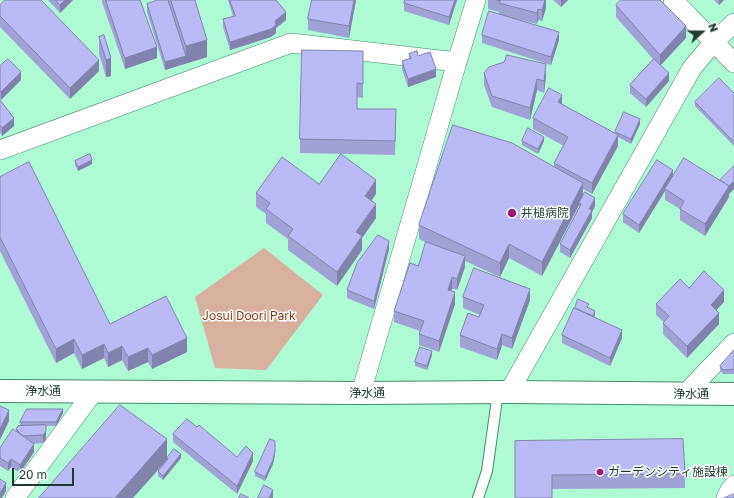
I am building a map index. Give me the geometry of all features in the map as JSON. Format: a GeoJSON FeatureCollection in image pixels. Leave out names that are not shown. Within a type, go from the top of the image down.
{"type":"FeatureCollection","features":[{"type":"Feature","properties":{"kind":"street"},"geometry":{"type":"LineString","coordinates":[[361,393],[476,0]]}},
{"type":"Feature","properties":{"kind":"street"},"geometry":{"type":"LineString","coordinates":[[673,0],[734,63]]}},
{"type":"Feature","properties":{"kind":"street"},"geometry":{"type":"LineString","coordinates":[[504,392],[692,68],[713,43],[734,23]]}},
{"type":"Feature","properties":{"kind":"street"},"geometry":{"type":"LineString","coordinates":[[0,150],[291,43],[457,62]]}},
{"type":"Feature","properties":{"kind":"street"},"geometry":{"type":"LineString","coordinates":[[685,394],[734,343]]}},
{"type":"Feature","properties":{"kind":"street","name":"浄水通"},"geometry":{"type":"LineString","coordinates":[[0,391],[734,394]]}},
{"type":"Feature","properties":{"kind":"street"},"geometry":{"type":"LineString","coordinates":[[15,498],[94,391]]}},
{"type":"Feature","properties":{"kind":"street"},"geometry":{"type":"LineString","coordinates":[[726,498],[734,485]]}},
{"type":"Feature","properties":{"kind":"lane"},"geometry":{"type":"LineString","coordinates":[[478,498],[487,472],[504,392]]}},
{"type":"Feature","properties":{"kind":"green space","name":"Josui Doori Park"},"geometry":{"type":"Polygon","coordinates":[[[264,248],[323,295],[266,370],[215,368],[195,297],[264,248]]]}},
{"type":"Feature","properties":{"kind":"building"},"geometry":{"type":"Polygon","coordinates":[[[5,0],[41,0],[99,60],[70,88],[0,16],[0,5],[5,0]]]}},
{"type":"Feature","properties":{"kind":"building"},"geometry":{"type":"Polygon","coordinates":[[[56,0],[65,0],[60,5],[56,0]]]}},
{"type":"Feature","properties":{"kind":"building"},"geometry":{"type":"Polygon","coordinates":[[[106,0],[140,0],[157,47],[125,58],[106,0]]]}},
{"type":"Feature","properties":{"kind":"building"},"geometry":{"type":"Polygon","coordinates":[[[158,0],[168,0],[186,56],[165,62],[147,4],[158,0]]]}},
{"type":"Feature","properties":{"kind":"building"},"geometry":{"type":"Polygon","coordinates":[[[171,0],[195,0],[207,40],[186,46],[171,0]]]}},
{"type":"Feature","properties":{"kind":"building"},"geometry":{"type":"Polygon","coordinates":[[[230,0],[276,0],[286,12],[275,21],[276,25],[271,29],[230,42],[223,19],[235,16],[230,0]]]}},
{"type":"Feature","properties":{"kind":"building"},"geometry":{"type":"Polygon","coordinates":[[[312,0],[354,0],[349,26],[308,19],[312,0]]]}},
{"type":"Feature","properties":{"kind":"building"},"geometry":{"type":"Polygon","coordinates":[[[405,0],[455,0],[449,17],[404,3],[405,0]]]}},
{"type":"Feature","properties":{"kind":"building"},"geometry":{"type":"Polygon","coordinates":[[[497,0],[545,0],[542,10],[538,9],[537,13],[499,3],[500,1],[497,0]]]}},
{"type":"Feature","properties":{"kind":"building"},"geometry":{"type":"Polygon","coordinates":[[[621,0],[660,0],[686,26],[660,55],[616,5],[621,0]]]}},
{"type":"Feature","properties":{"kind":"building"},"geometry":{"type":"Polygon","coordinates":[[[489,11],[559,32],[551,57],[482,35],[489,11]]]}},
{"type":"Feature","properties":{"kind":"building"},"geometry":{"type":"Polygon","coordinates":[[[104,35],[111,58],[106,60],[99,37],[104,35]]]}},
{"type":"Feature","properties":{"kind":"building"},"geometry":{"type":"Polygon","coordinates":[[[302,50],[363,51],[363,84],[357,83],[357,109],[396,109],[395,141],[300,139],[302,50]]]}},
{"type":"Feature","properties":{"kind":"building"},"geometry":{"type":"Polygon","coordinates":[[[417,51],[418,56],[430,52],[436,69],[408,79],[402,61],[411,58],[409,54],[417,51]]]}},
{"type":"Feature","properties":{"kind":"building"},"geometry":{"type":"Polygon","coordinates":[[[507,55],[546,64],[544,81],[537,79],[530,108],[492,96],[484,73],[489,67],[504,62],[507,55]]]}},
{"type":"Feature","properties":{"kind":"building"},"geometry":{"type":"Polygon","coordinates":[[[8,59],[21,72],[1,92],[0,66],[8,59]]]}},
{"type":"Feature","properties":{"kind":"building"},"geometry":{"type":"Polygon","coordinates":[[[654,59],[669,73],[646,99],[630,85],[654,59]]]}},
{"type":"Feature","properties":{"kind":"building"},"geometry":{"type":"Polygon","coordinates":[[[719,78],[734,93],[734,142],[695,102],[719,78]]]}},
{"type":"Feature","properties":{"kind":"building"},"geometry":{"type":"Polygon","coordinates":[[[549,88],[562,95],[558,102],[618,135],[592,183],[554,163],[568,137],[533,118],[549,88]]]}},
{"type":"Feature","properties":{"kind":"building"},"geometry":{"type":"Polygon","coordinates":[[[0,100],[14,118],[2,128],[0,125],[0,100]]]}},
{"type":"Feature","properties":{"kind":"building"},"geometry":{"type":"Polygon","coordinates":[[[624,112],[640,119],[631,139],[615,132],[624,112]]]}},
{"type":"Feature","properties":{"kind":"building"},"geometry":{"type":"Polygon","coordinates":[[[453,125],[512,143],[583,183],[542,262],[509,244],[500,263],[419,225],[453,125]]]}},
{"type":"Feature","properties":{"kind":"building"},"geometry":{"type":"Polygon","coordinates":[[[528,128],[544,137],[538,149],[522,141],[528,128]]]}},
{"type":"Feature","properties":{"kind":"building"},"geometry":{"type":"Polygon","coordinates":[[[90,154],[92,160],[78,167],[75,161],[90,154]]]}},
{"type":"Feature","properties":{"kind":"building"},"geometry":{"type":"Polygon","coordinates":[[[341,154],[376,180],[365,196],[376,204],[356,232],[362,236],[337,272],[288,236],[293,229],[266,209],[270,203],[256,193],[282,157],[319,184],[341,154]]]}},
{"type":"Feature","properties":{"kind":"building"},"geometry":{"type":"Polygon","coordinates":[[[684,158],[729,186],[705,224],[680,209],[684,201],[665,189],[684,158]]]}},
{"type":"Feature","properties":{"kind":"building"},"geometry":{"type":"Polygon","coordinates":[[[657,160],[673,170],[639,225],[623,214],[657,160]]]}},
{"type":"Feature","properties":{"kind":"building"},"geometry":{"type":"Polygon","coordinates":[[[29,162],[110,324],[166,296],[187,338],[152,355],[148,348],[128,357],[122,346],[108,353],[104,344],[82,355],[74,339],[56,349],[0,237],[0,177],[29,162]]]}},
{"type":"Feature","properties":{"kind":"building"},"geometry":{"type":"Polygon","coordinates":[[[734,166],[734,181],[729,186],[720,180],[734,166]]]}},
{"type":"Feature","properties":{"kind":"building"},"geometry":{"type":"Polygon","coordinates":[[[585,192],[595,198],[589,209],[592,210],[570,250],[560,244],[581,204],[579,203],[585,192]]]}},
{"type":"Feature","properties":{"kind":"building"},"geometry":{"type":"Polygon","coordinates":[[[378,235],[389,241],[374,301],[347,290],[357,263],[378,235]]]}},
{"type":"Feature","properties":{"kind":"building"},"geometry":{"type":"Polygon","coordinates":[[[426,242],[465,256],[457,279],[452,277],[448,290],[455,292],[439,341],[419,334],[424,321],[394,311],[410,263],[418,266],[426,242]]]}},
{"type":"Feature","properties":{"kind":"building"},"geometry":{"type":"Polygon","coordinates":[[[474,268],[530,289],[512,338],[502,334],[497,349],[460,335],[468,313],[479,317],[484,305],[463,297],[474,268]]]}},
{"type":"Feature","properties":{"kind":"building"},"geometry":{"type":"Polygon","coordinates":[[[704,271],[724,290],[711,305],[719,313],[687,346],[663,323],[669,316],[656,304],[680,279],[689,288],[704,271]]]}},
{"type":"Feature","properties":{"kind":"building"},"geometry":{"type":"Polygon","coordinates":[[[578,299],[589,304],[587,307],[595,311],[593,316],[575,308],[578,299]]]}},
{"type":"Feature","properties":{"kind":"building"},"geometry":{"type":"Polygon","coordinates":[[[574,308],[622,330],[610,358],[562,335],[574,308]]]}},
{"type":"Feature","properties":{"kind":"building"},"geometry":{"type":"Polygon","coordinates":[[[420,347],[432,351],[427,366],[415,362],[420,347]]]}},
{"type":"Feature","properties":{"kind":"building"},"geometry":{"type":"Polygon","coordinates":[[[734,350],[734,369],[723,370],[720,366],[734,350]]]}},
{"type":"Feature","properties":{"kind":"building"},"geometry":{"type":"Polygon","coordinates":[[[120,405],[167,439],[115,498],[39,498],[120,405]]]}},
{"type":"Feature","properties":{"kind":"building"},"geometry":{"type":"Polygon","coordinates":[[[0,406],[9,410],[0,429],[0,406]]]}},
{"type":"Feature","properties":{"kind":"building"},"geometry":{"type":"Polygon","coordinates":[[[27,409],[63,409],[56,422],[20,422],[27,409]]]}},
{"type":"Feature","properties":{"kind":"building"},"geometry":{"type":"Polygon","coordinates":[[[187,419],[197,427],[199,425],[237,457],[246,446],[253,453],[237,486],[173,434],[187,419]]]}},
{"type":"Feature","properties":{"kind":"building"},"geometry":{"type":"Polygon","coordinates":[[[46,425],[46,431],[43,435],[23,436],[16,429],[18,426],[46,425]]]}},
{"type":"Feature","properties":{"kind":"building"},"geometry":{"type":"Polygon","coordinates":[[[13,429],[34,444],[20,465],[11,459],[8,463],[0,458],[0,448],[13,429]]]}},
{"type":"Feature","properties":{"kind":"building"},"geometry":{"type":"Polygon","coordinates":[[[270,439],[275,441],[275,451],[273,460],[265,477],[255,472],[270,439]]]}},
{"type":"Feature","properties":{"kind":"building","name":"ガーデンシティ施設棟"},"geometry":{"type":"Polygon","coordinates":[[[683,439],[685,474],[552,475],[552,498],[515,498],[515,441],[683,439]]]}},
{"type":"Feature","properties":{"kind":"building"},"geometry":{"type":"Polygon","coordinates":[[[174,449],[181,454],[163,476],[158,471],[174,449]]]}},
{"type":"Feature","properties":{"kind":"building"},"geometry":{"type":"Polygon","coordinates":[[[0,479],[6,483],[0,493],[0,479]]]}},
{"type":"Feature","properties":{"kind":"building"},"geometry":{"type":"Polygon","coordinates":[[[264,485],[273,490],[269,498],[258,498],[264,485]]]}},
{"type":"Feature","properties":{"kind":"building"},"geometry":{"type":"Polygon","coordinates":[[[241,494],[249,498],[239,498],[241,494]]]}},
{"type":"Feature","properties":{"kind":"building"},"geometry":{"type":"Polygon","coordinates":[[[734,494],[734,498],[724,498],[734,494]]]}},
{"type":"Feature","properties":{"kind":"place","name":"井槌病院"},"geometry":{"type":"Point","coordinates":[512,213]}},
{"type":"Feature","properties":{"kind":"place","name":"ガーデンシティ施設棟"},"geometry":{"type":"Point","coordinates":[600,472]}}]}
